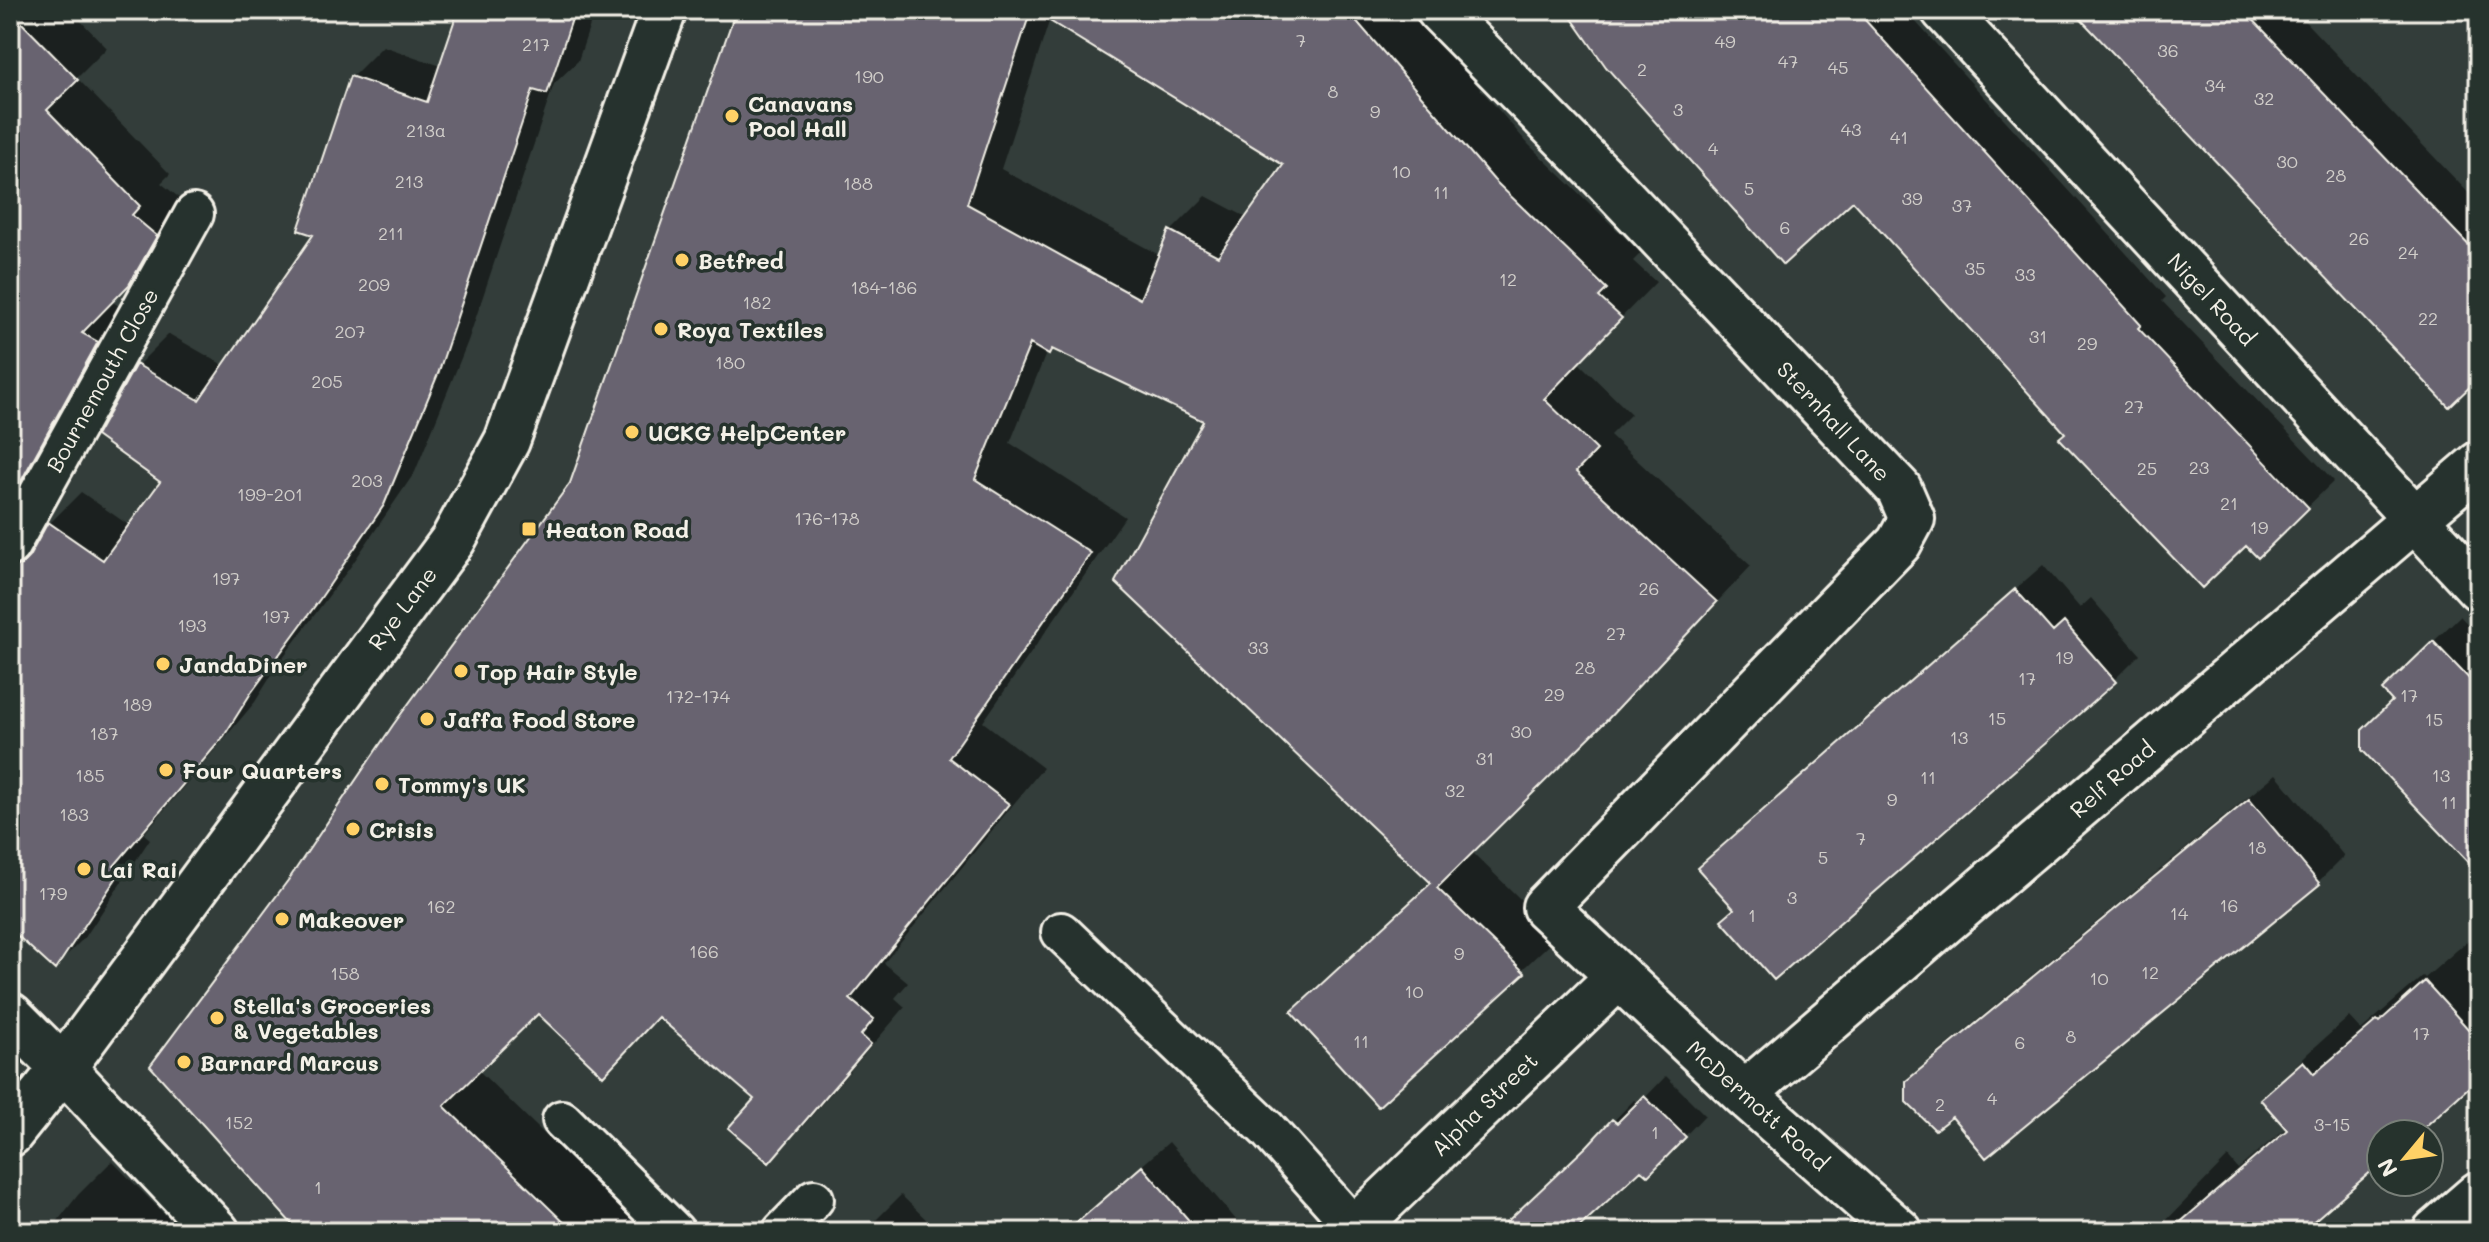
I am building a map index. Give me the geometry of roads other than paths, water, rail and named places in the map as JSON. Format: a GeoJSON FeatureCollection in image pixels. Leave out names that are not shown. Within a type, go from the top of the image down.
{"type":"FeatureCollection","features":[{"type":"Feature","properties":{"kind":"street","name":"Rye Lane"},"geometry":{"type":"LineString","coordinates":[[10,1134],[63,1068],[453,540],[507,441],[664,10]]}},
{"type":"Feature","properties":{"kind":"street","name":"Sternhall Lane"},"geometry":{"type":"LineString","coordinates":[[1439,10],[1608,182],[1899,489],[1912,519],[1899,543],[1545,907],[1618,977]]}},
{"type":"Feature","properties":{"kind":"street","name":"Nigel Road"},"geometry":{"type":"LineString","coordinates":[[1944,10],[2479,588]]}},
{"type":"Feature","properties":{"kind":"street","name":"Relf Road"},"geometry":{"type":"LineString","coordinates":[[1744,1094],[2479,464]]}},
{"type":"Feature","properties":{"kind":"street","name":"McDermott Road"},"geometry":{"type":"LineString","coordinates":[[1618,977],[1900,1232]]}},
{"type":"Feature","properties":{"kind":"street","name":"Alpha Street"},"geometry":{"type":"LineString","coordinates":[[1353,1230],[1618,977]]}},
{"type":"Feature","properties":{"kind":"street"},"geometry":{"type":"LineString","coordinates":[[10,1015],[217,1232]]}},
{"type":"Feature","properties":{"kind":"street"},"geometry":{"type":"LineString","coordinates":[[2435,1232],[2479,1194]]}},
{"type":"Feature","properties":{"kind":"lane","name":"Bournemouth Close"},"geometry":{"type":"LineString","coordinates":[[10,546],[194,214]]}},
{"type":"Feature","properties":{"kind":"lane"},"geometry":{"type":"LineString","coordinates":[[1061,932],[1267,1129],[1353,1230]]}},
{"type":"Feature","properties":{"kind":"lane"},"geometry":{"type":"LineString","coordinates":[[562,1120],[675,1232]]}},
{"type":"Feature","properties":{"kind":"lane"},"geometry":{"type":"LineString","coordinates":[[782,1232],[814,1199]]}},
{"type":"Feature","properties":{"kind":"place","name":"Canavans Pool Hall"},"geometry":{"type":"Point","coordinates":[732,116]}},
{"type":"Feature","properties":{"kind":"place","name":"Betfred"},"geometry":{"type":"Point","coordinates":[682,260]}},
{"type":"Feature","properties":{"kind":"place","name":"Roya Textiles"},"geometry":{"type":"Point","coordinates":[661,329]}},
{"type":"Feature","properties":{"kind":"place","name":"UCKG HelpCenter"},"geometry":{"type":"Point","coordinates":[632,432]}},
{"type":"Feature","properties":{"kind":"place","name":"Heaton Road"},"geometry":{"type":"Point","coordinates":[529,529]}},
{"type":"Feature","properties":{"kind":"place","name":"JandaDiner"},"geometry":{"type":"Point","coordinates":[163,664]}},
{"type":"Feature","properties":{"kind":"place","name":"Top Hair Style"},"geometry":{"type":"Point","coordinates":[461,671]}},
{"type":"Feature","properties":{"kind":"place","name":"Jaffa Food Store"},"geometry":{"type":"Point","coordinates":[427,719]}},
{"type":"Feature","properties":{"kind":"place","name":"Four Quarters"},"geometry":{"type":"Point","coordinates":[166,770]}},
{"type":"Feature","properties":{"kind":"place","name":"Tommy's UK"},"geometry":{"type":"Point","coordinates":[382,784]}},
{"type":"Feature","properties":{"kind":"place","name":"Crisis"},"geometry":{"type":"Point","coordinates":[353,829]}},
{"type":"Feature","properties":{"kind":"place","name":"Lai Rai"},"geometry":{"type":"Point","coordinates":[84,869]}},
{"type":"Feature","properties":{"kind":"place","name":"Makeover"},"geometry":{"type":"Point","coordinates":[282,919]}},
{"type":"Feature","properties":{"kind":"place","name":"Stella's Groceries & Vegetables"},"geometry":{"type":"Point","coordinates":[217,1018]}},
{"type":"Feature","properties":{"kind":"place","name":"Barnard Marcus"},"geometry":{"type":"Point","coordinates":[184,1062]}}]}
